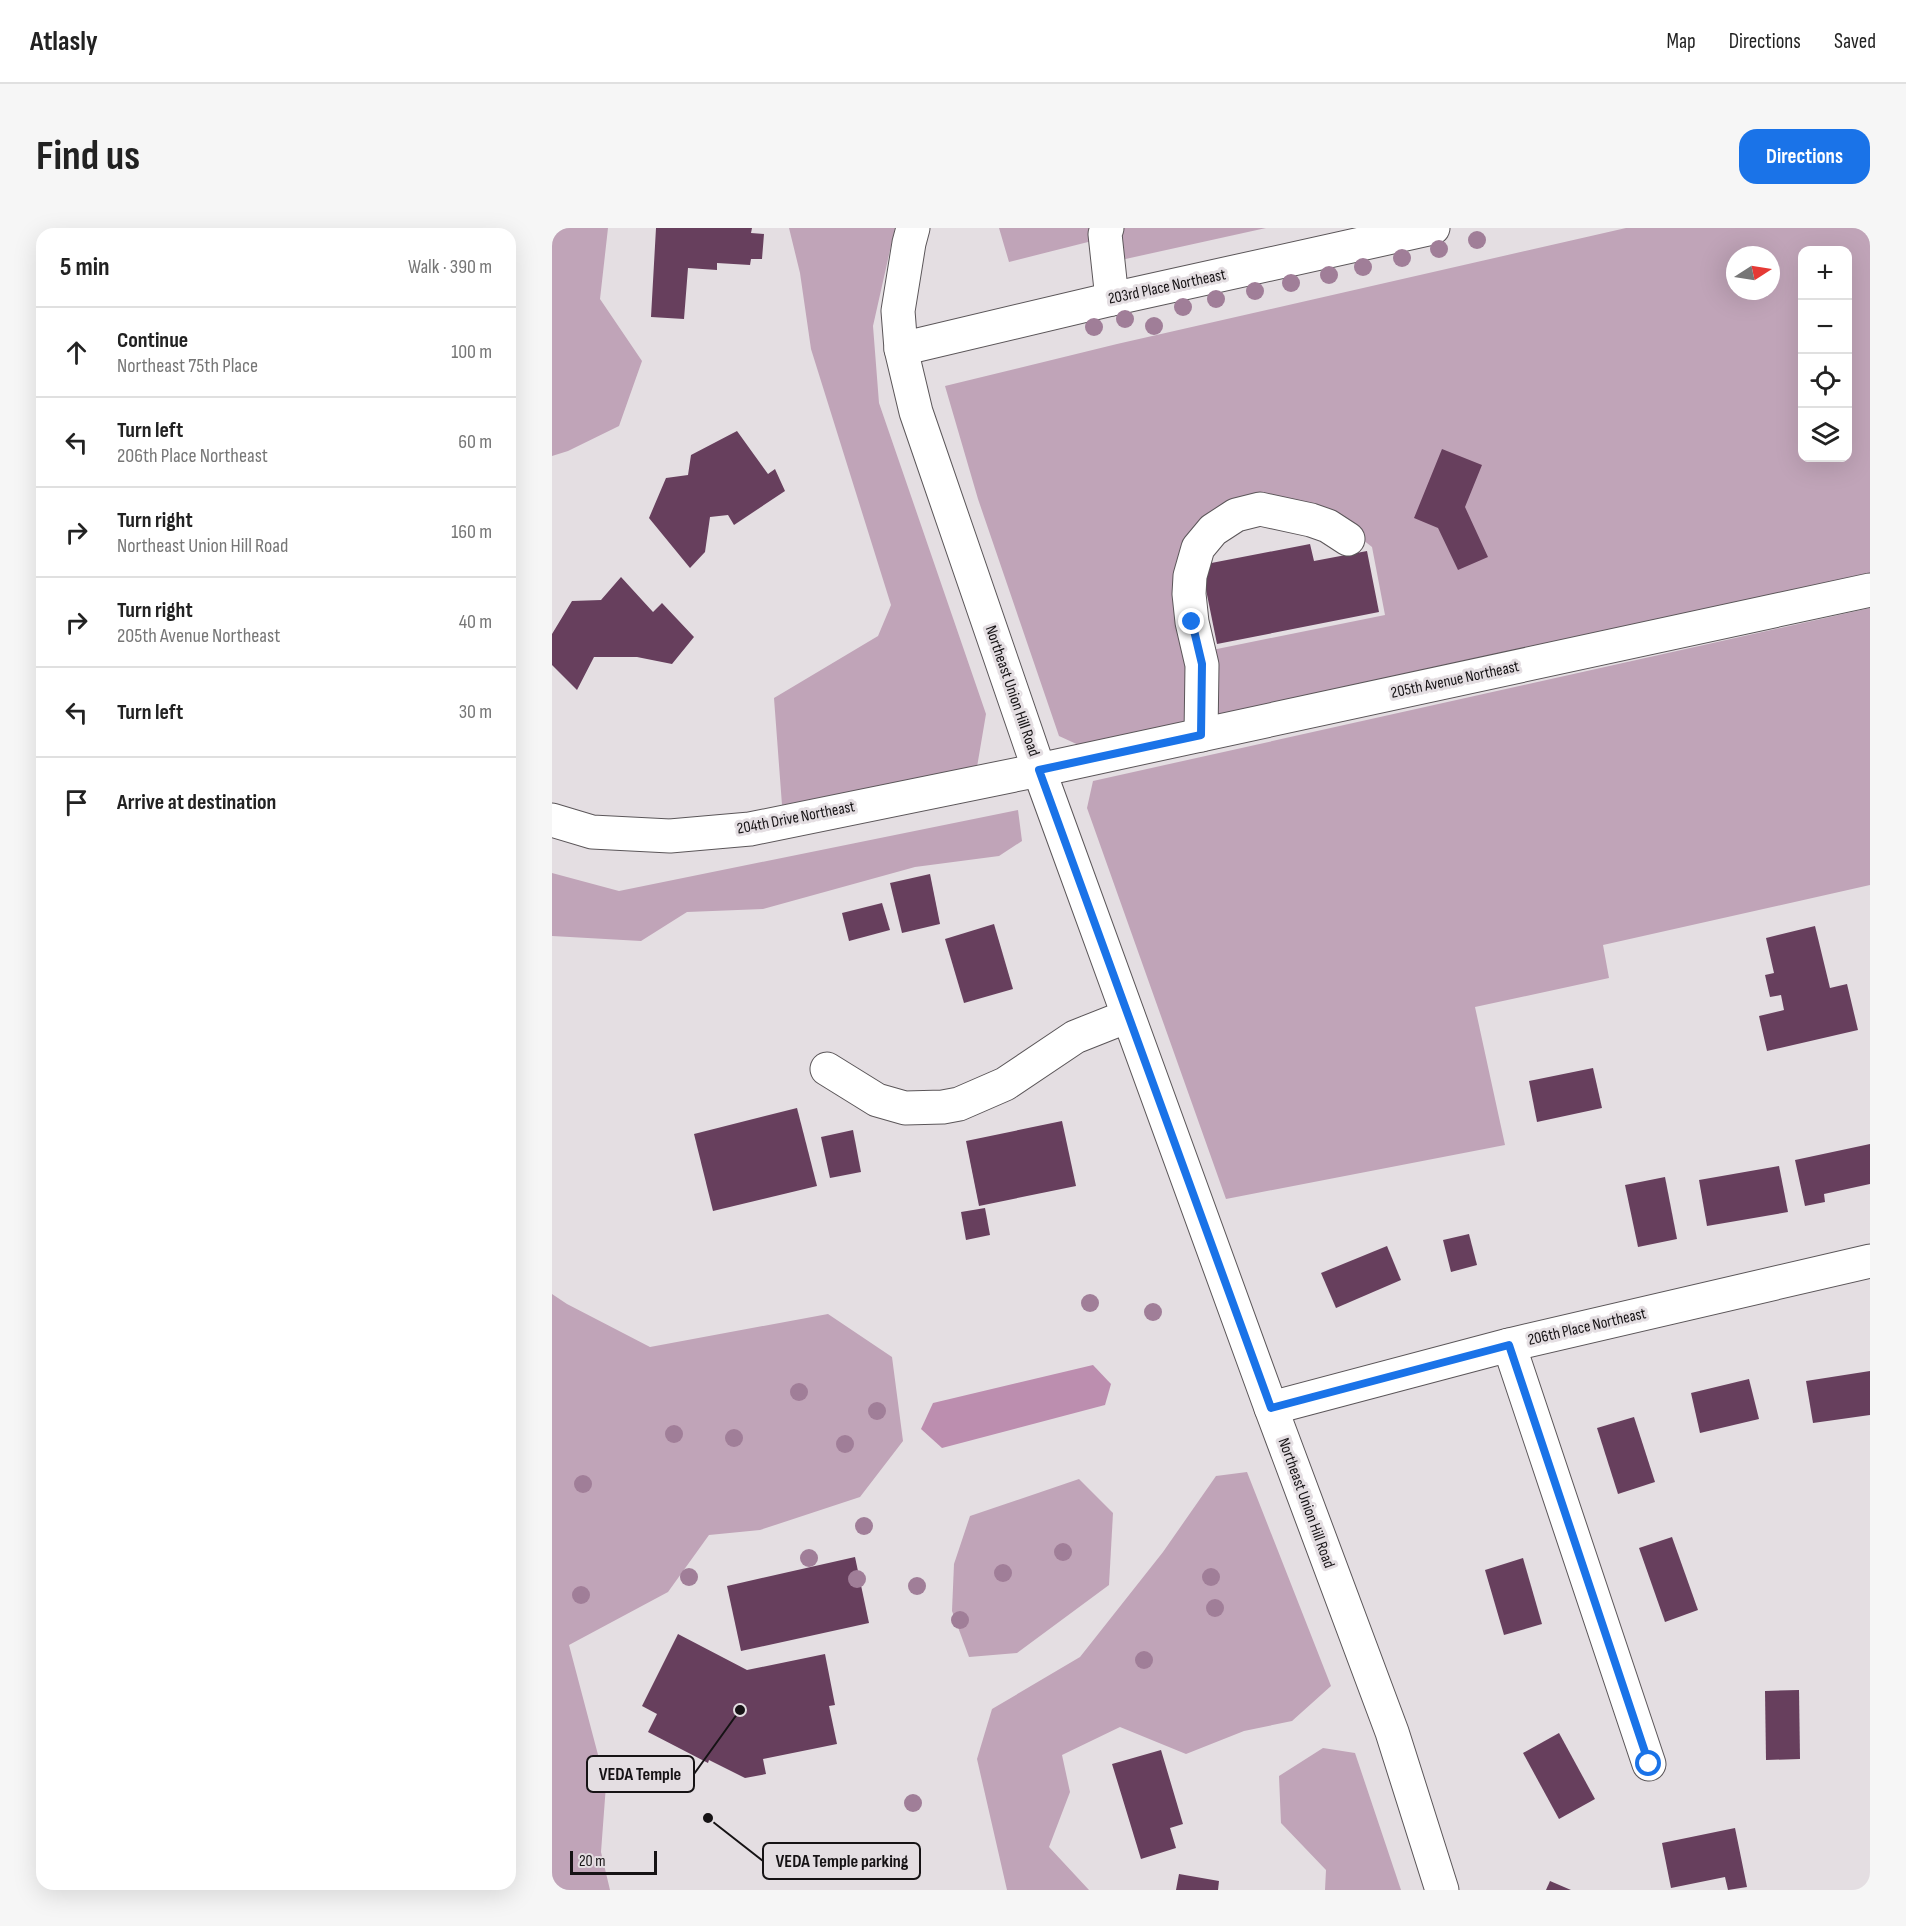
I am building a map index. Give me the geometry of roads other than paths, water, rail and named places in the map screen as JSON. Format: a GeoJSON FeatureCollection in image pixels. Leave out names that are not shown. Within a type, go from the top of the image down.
{"type":"FeatureCollection","features":[{"type":"Feature","properties":{"kind":"street","name":"Northeast Union Hill Road"},"geometry":{"type":"LineString","coordinates":[[913,228],[898,311],[901,349],[916,412],[1039,770],[1271,1408],[1392,1732],[1442,1890]]}},
{"type":"Feature","properties":{"kind":"street"},"geometry":{"type":"LineString","coordinates":[[1107,228],[1105,234],[1112,299]]}},
{"type":"Feature","properties":{"kind":"street","name":"203rd Place Northeast"},"geometry":{"type":"LineString","coordinates":[[901,349],[1112,299],[1433,228]]}},
{"type":"Feature","properties":{"kind":"street"},"geometry":{"type":"LineString","coordinates":[[1201,735],[1202,664],[1192,622],[1189,594],[1190,576],[1198,548],[1213,530],[1236,515],[1260,509],[1311,519],[1348,538]]}},
{"type":"Feature","properties":{"kind":"street","name":"205th Avenue Northeast"},"geometry":{"type":"LineString","coordinates":[[1039,770],[1870,590]]}},
{"type":"Feature","properties":{"kind":"street","name":"204th Drive Northeast"},"geometry":{"type":"LineString","coordinates":[[552,820],[592,832],[670,836],[750,829],[1039,770]]}},
{"type":"Feature","properties":{"kind":"street"},"geometry":{"type":"LineString","coordinates":[[827,1069],[877,1100],[905,1108],[944,1107],[958,1104],[1005,1084],[1075,1037],[1128,1016]]}},
{"type":"Feature","properties":{"kind":"street","name":"206th Place Northeast"},"geometry":{"type":"LineString","coordinates":[[1271,1408],[1509,1345],[1870,1261]]}},
{"type":"Feature","properties":{"kind":"street"},"geometry":{"type":"LineString","coordinates":[[1509,1345],[1649,1764]]}},
{"type":"Feature","properties":{"kind":"place","name":"VEDA Temple"},"geometry":{"type":"Point","coordinates":[740,1710]}},
{"type":"Feature","properties":{"kind":"place","name":"VEDA Temple parking"},"geometry":{"type":"Point","coordinates":[708,1818]}}]}
